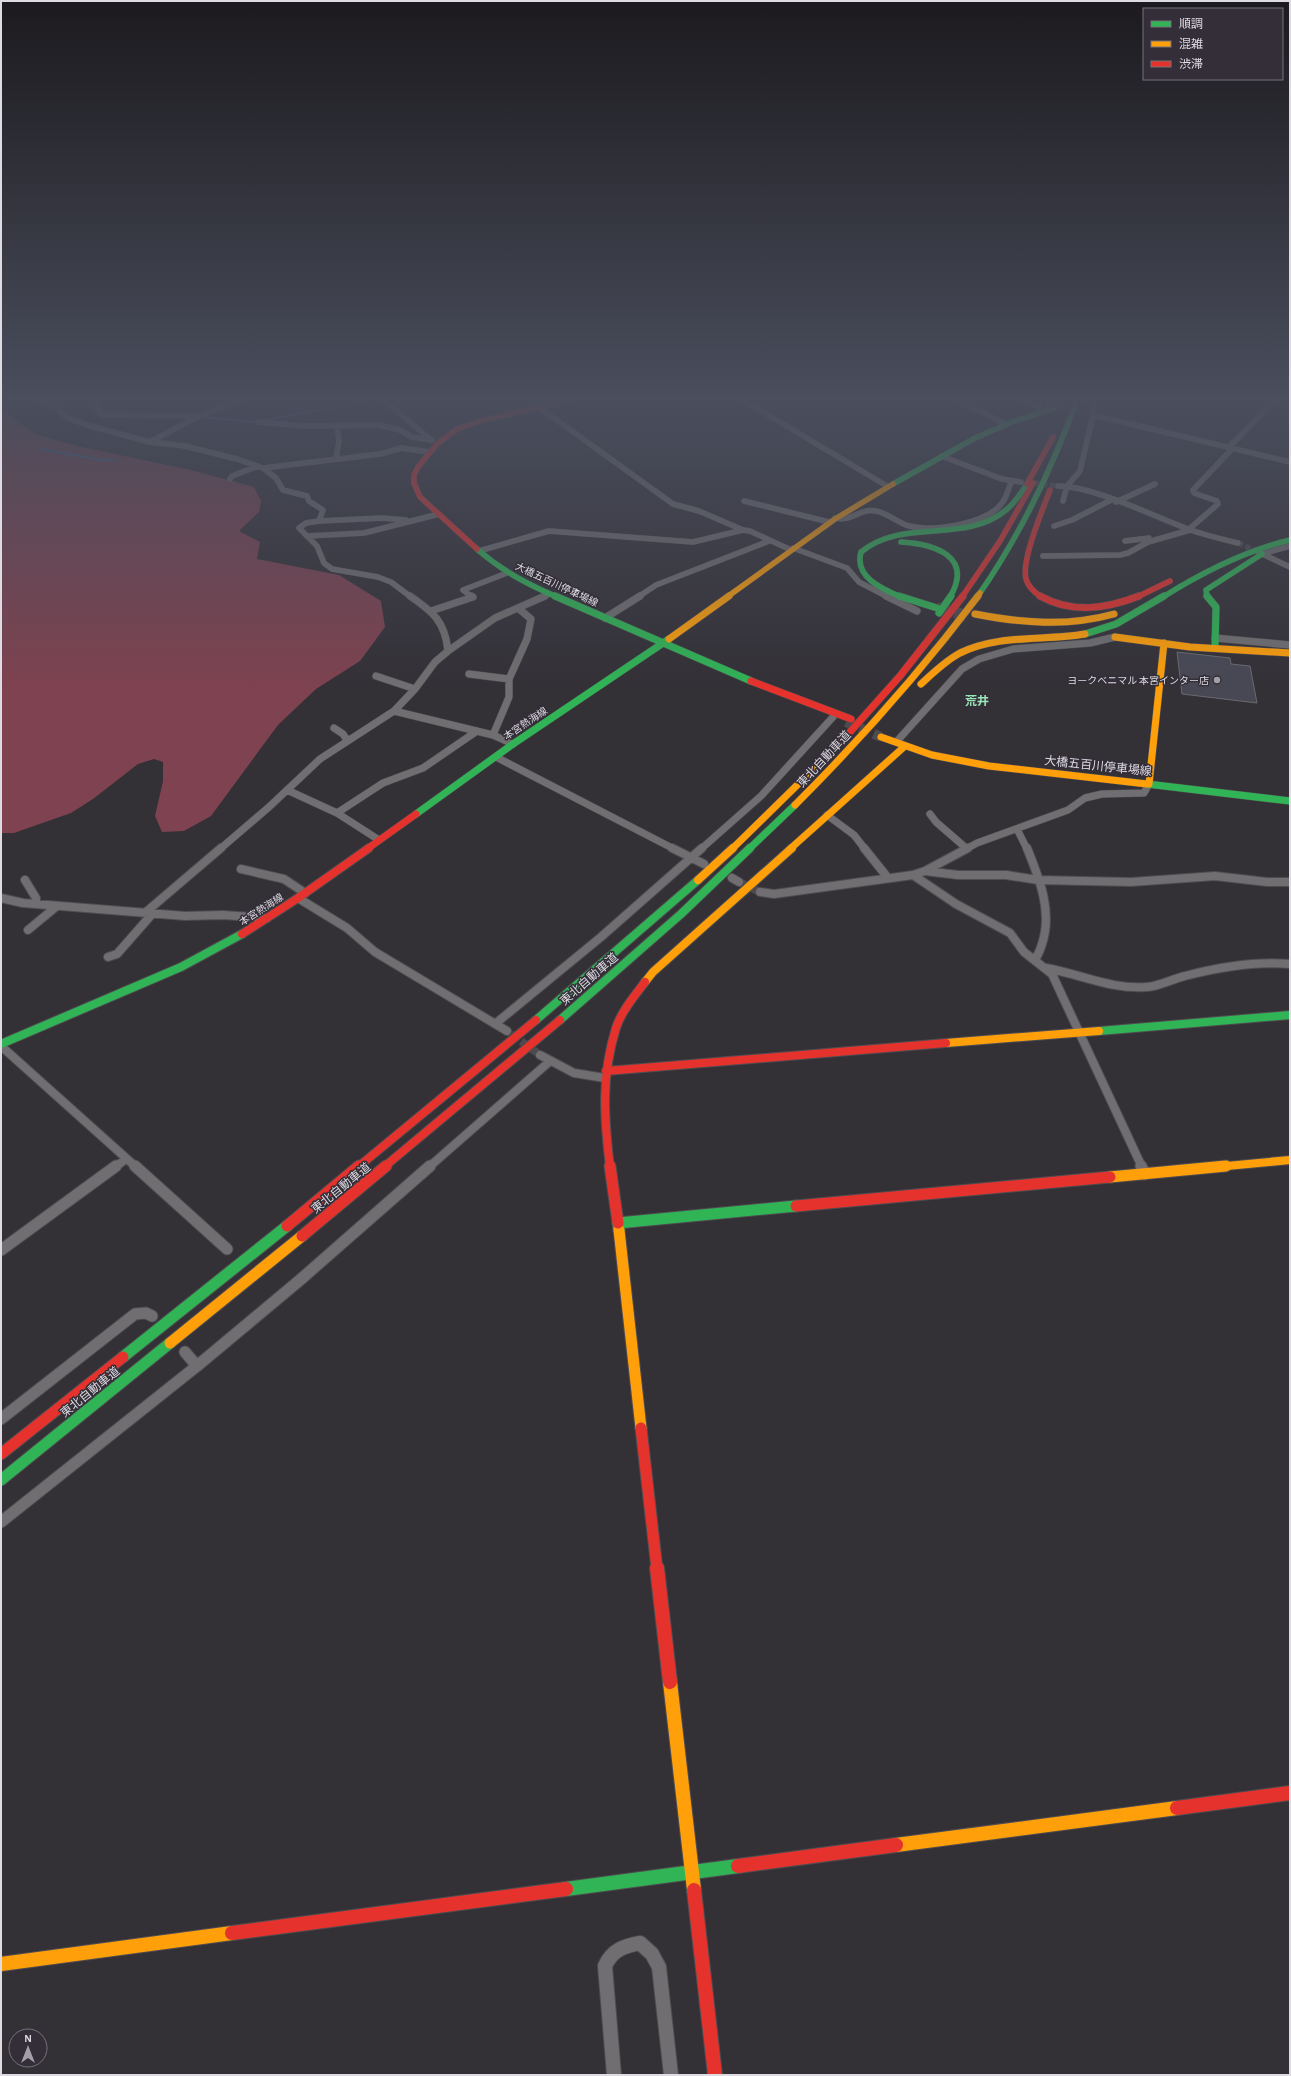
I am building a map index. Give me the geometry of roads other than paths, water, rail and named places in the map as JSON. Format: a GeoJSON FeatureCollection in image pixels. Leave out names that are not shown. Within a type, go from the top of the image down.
{"type":"FeatureCollection","features":[{"type":"Feature","properties":{"kind":"main road","name":"大橋五百川停車場線"},"geometry":{"type":"LineString","coordinates":[[418,494],[479,551],[507,573],[549,594],[728,673],[772,690],[848,721],[833,717],[772,690]]}},
{"type":"Feature","properties":{"kind":"main road","name":"本宮熱海線"},"geometry":{"type":"LineString","coordinates":[[1,1045],[192,961],[217,949],[267,918],[302,895],[513,744],[662,644],[832,520],[874,494]]}},
{"type":"Feature","properties":{"kind":"main road"},"geometry":{"type":"LineString","coordinates":[[893,685],[946,604],[958,577],[957,571],[953,561],[945,553],[922,544],[905,542],[888,543],[876,547],[868,554],[867,565],[877,578],[901,591],[938,606],[894,594],[868,578],[859,564],[861,552],[874,542],[893,535],[962,530],[978,526],[997,518],[1009,508],[1020,494]]}},
{"type":"Feature","properties":{"kind":"main road","name":"東北自動車道"},"geometry":{"type":"LineString","coordinates":[[1,1454],[399,1136],[632,938],[731,850],[789,794],[893,685],[950,615],[988,561],[1027,494]]}},
{"type":"Feature","properties":{"kind":"main road","name":"東北自動車道"},"geometry":{"type":"LineString","coordinates":[[1,1480],[384,1169],[644,948],[744,857],[836,765],[935,653],[979,594],[1028,516],[1039,494]]}},
{"type":"Feature","properties":{"kind":"main road"},"geometry":{"type":"LineString","coordinates":[[1049,494],[1024,574],[1027,585],[1046,600],[1079,608],[1110,607],[1134,599],[1242,546],[1267,539],[1290,535]]}},
{"type":"Feature","properties":{"kind":"main road"},"geometry":{"type":"LineString","coordinates":[[836,765],[886,721],[941,665],[964,650],[1003,640],[1077,636],[1101,630],[1123,620],[1249,550],[1290,540]]}},
{"type":"Feature","properties":{"kind":"main road"},"geometry":{"type":"LineString","coordinates":[[1215,648],[1216,607],[1207,598],[1206,590],[1260,553]]}},
{"type":"Feature","properties":{"kind":"main road"},"geometry":{"type":"LineString","coordinates":[[1123,620],[1079,627],[1052,628],[1022,626],[974,616],[1036,623],[1076,623],[1111,615],[1127,608],[1134,599]]}},
{"type":"Feature","properties":{"kind":"main road"},"geometry":{"type":"LineString","coordinates":[[1115,637],[1215,648],[1290,653]]}},
{"type":"Feature","properties":{"kind":"main road"},"geometry":{"type":"LineString","coordinates":[[1149,784],[1164,643]]}},
{"type":"Feature","properties":{"kind":"main road","name":"大橋五百川停車場線"},"geometry":{"type":"LineString","coordinates":[[882,735],[932,755],[989,766],[1290,802]]}},
{"type":"Feature","properties":{"kind":"main road"},"geometry":{"type":"LineString","coordinates":[[715,2075],[618,1223],[604,1122],[606,1075],[616,1027],[634,996],[653,972],[827,815],[901,743]]}},
{"type":"Feature","properties":{"kind":"main road"},"geometry":{"type":"LineString","coordinates":[[606,1075],[1079,1032],[1290,1015]]}},
{"type":"Feature","properties":{"kind":"main road"},"geometry":{"type":"LineString","coordinates":[[618,1223],[1290,1160]]}},
{"type":"Feature","properties":{"kind":"main road"},"geometry":{"type":"LineString","coordinates":[[1,1964],[692,1871],[1290,1793]]}},
{"type":"Feature","properties":{"kind":"street"},"geometry":{"type":"LineString","coordinates":[[299,494],[307,496],[309,501],[322,508],[319,521]]}},
{"type":"Feature","properties":{"kind":"street"},"geometry":{"type":"LineString","coordinates":[[659,494],[673,504],[699,511],[743,530],[750,531],[769,541],[847,568],[864,586],[912,607],[917,611]]}},
{"type":"Feature","properties":{"kind":"street"},"geometry":{"type":"LineString","coordinates":[[744,501],[832,520],[845,520],[860,512],[869,510],[884,513],[909,526],[959,525],[982,518],[1002,504],[1006,494]]}},
{"type":"Feature","properties":{"kind":"street"},"geometry":{"type":"LineString","coordinates":[[1064,501],[1065,494]]}},
{"type":"Feature","properties":{"kind":"street"},"geometry":{"type":"LineString","coordinates":[[1092,494],[1187,529],[1238,543]]}},
{"type":"Feature","properties":{"kind":"street"},"geometry":{"type":"LineString","coordinates":[[1054,526],[1072,520],[1131,494]]}},
{"type":"Feature","properties":{"kind":"street"},"geometry":{"type":"LineString","coordinates":[[1043,556],[1120,555],[1128,553],[1148,542],[1187,529],[1218,504],[1217,501],[1197,494]]}},
{"type":"Feature","properties":{"kind":"street"},"geometry":{"type":"LineString","coordinates":[[307,536],[364,533],[438,514]]}},
{"type":"Feature","properties":{"kind":"street"},"geometry":{"type":"LineString","coordinates":[[411,521],[382,518],[319,521],[300,525],[299,530],[320,549],[322,560],[327,567],[384,579],[431,611],[446,633],[448,651]]}},
{"type":"Feature","properties":{"kind":"street"},"geometry":{"type":"LineString","coordinates":[[1125,541],[1143,540],[1187,529]]}},
{"type":"Feature","properties":{"kind":"street"},"geometry":{"type":"LineString","coordinates":[[479,551],[549,531],[693,542],[743,530]]}},
{"type":"Feature","properties":{"kind":"street"},"geometry":{"type":"LineString","coordinates":[[605,618],[656,585],[736,552],[769,541]]}},
{"type":"Feature","properties":{"kind":"street"},"geometry":{"type":"LineString","coordinates":[[1260,553],[1290,546]]}},
{"type":"Feature","properties":{"kind":"street"},"geometry":{"type":"LineString","coordinates":[[1260,553],[1290,568]]}},
{"type":"Feature","properties":{"kind":"street"},"geometry":{"type":"LineString","coordinates":[[431,611],[473,598],[463,590],[507,573]]}},
{"type":"Feature","properties":{"kind":"street"},"geometry":{"type":"LineString","coordinates":[[108,957],[117,954],[149,912],[320,759],[347,740],[394,711],[415,689],[435,662],[448,651],[494,618],[549,594]]}},
{"type":"Feature","properties":{"kind":"street"},"geometry":{"type":"LineString","coordinates":[[494,735],[509,697],[509,679],[530,630],[531,619],[518,608]]}},
{"type":"Feature","properties":{"kind":"street"},"geometry":{"type":"LineString","coordinates":[[901,743],[962,669],[979,659],[1013,649],[1090,643],[1115,637]]}},
{"type":"Feature","properties":{"kind":"street"},"geometry":{"type":"LineString","coordinates":[[1215,638],[1266,644],[1290,645]]}},
{"type":"Feature","properties":{"kind":"street"},"geometry":{"type":"LineString","coordinates":[[469,674],[509,679]]}},
{"type":"Feature","properties":{"kind":"street"},"geometry":{"type":"LineString","coordinates":[[376,676],[415,689]]}},
{"type":"Feature","properties":{"kind":"street"},"geometry":{"type":"LineString","coordinates":[[394,711],[494,735],[513,744]]}},
{"type":"Feature","properties":{"kind":"street"},"geometry":{"type":"LineString","coordinates":[[495,1024],[601,937],[761,796],[833,717]]}},
{"type":"Feature","properties":{"kind":"street"},"geometry":{"type":"LineString","coordinates":[[334,728],[343,734],[347,740]]}},
{"type":"Feature","properties":{"kind":"street"},"geometry":{"type":"LineString","coordinates":[[337,813],[383,783],[423,768],[477,731]]}},
{"type":"Feature","properties":{"kind":"street"},"geometry":{"type":"LineString","coordinates":[[496,757],[704,864]]}},
{"type":"Feature","properties":{"kind":"street"},"geometry":{"type":"LineString","coordinates":[[760,892],[774,894],[913,875],[925,871],[966,848],[1068,810],[1086,798],[1102,794],[1144,793],[1149,784]]}},
{"type":"Feature","properties":{"kind":"street"},"geometry":{"type":"LineString","coordinates":[[287,790],[337,813],[379,840]]}},
{"type":"Feature","properties":{"kind":"street"},"geometry":{"type":"LineString","coordinates":[[930,814],[936,822],[966,848]]}},
{"type":"Feature","properties":{"kind":"street"},"geometry":{"type":"LineString","coordinates":[[827,815],[854,835],[888,878]]}},
{"type":"Feature","properties":{"kind":"street"},"geometry":{"type":"LineString","coordinates":[[1017,829],[1024,839],[1038,880],[1047,922],[1038,956],[1034,960]]}},
{"type":"Feature","properties":{"kind":"street"},"geometry":{"type":"LineString","coordinates":[[241,869],[284,879],[302,895],[347,928],[375,952],[507,1031]]}},
{"type":"Feature","properties":{"kind":"street"},"geometry":{"type":"LineString","coordinates":[[925,871],[958,875],[1006,875],[1038,880],[1131,882],[1167,878],[1214,876],[1266,882],[1290,882]]}},
{"type":"Feature","properties":{"kind":"street"},"geometry":{"type":"LineString","coordinates":[[913,875],[956,904],[1010,933],[1024,952],[1052,974],[1145,1174]]}},
{"type":"Feature","properties":{"kind":"street"},"geometry":{"type":"LineString","coordinates":[[25,880],[36,898],[36,904]]}},
{"type":"Feature","properties":{"kind":"street"},"geometry":{"type":"LineString","coordinates":[[1,898],[56,906],[186,916],[223,915],[267,918]]}},
{"type":"Feature","properties":{"kind":"street"},"geometry":{"type":"LineString","coordinates":[[28,930],[56,906]]}},
{"type":"Feature","properties":{"kind":"street"},"geometry":{"type":"LineString","coordinates":[[1046,968],[1063,971],[1086,979],[1146,987],[1160,985],[1181,977],[1209,970],[1272,963],[1290,964]]}},
{"type":"Feature","properties":{"kind":"street"},"geometry":{"type":"LineString","coordinates":[[1,1045],[227,1249]]}},
{"type":"Feature","properties":{"kind":"street"},"geometry":{"type":"LineString","coordinates":[[540,1055],[549,1062],[574,1073],[606,1075]]}},
{"type":"Feature","properties":{"kind":"street"},"geometry":{"type":"LineString","coordinates":[[1,1522],[197,1366],[300,1280],[549,1062]]}},
{"type":"Feature","properties":{"kind":"street"},"geometry":{"type":"LineString","coordinates":[[1,1250],[126,1159]]}},
{"type":"Feature","properties":{"kind":"street"},"geometry":{"type":"LineString","coordinates":[[1,1419],[135,1314],[146,1313],[152,1316]]}},
{"type":"Feature","properties":{"kind":"street"},"geometry":{"type":"LineString","coordinates":[[185,1352],[197,1366]]}},
{"type":"Feature","properties":{"kind":"street"},"geometry":{"type":"LineString","coordinates":[[614,2075],[605,1966],[608,1957],[615,1950],[640,1943],[652,1954],[659,1967],[671,2075]]}},
{"type":"Feature","properties":{"kind":"tunnel"},"geometry":{"type":"LineString","coordinates":[[1238,543],[1258,552]]}},
{"type":"Feature","properties":{"kind":"tunnel"},"geometry":{"type":"LineString","coordinates":[[937,608],[972,617]]}},
{"type":"Feature","properties":{"kind":"tunnel"},"geometry":{"type":"LineString","coordinates":[[846,722],[881,737]]}},
{"type":"Feature","properties":{"kind":"tunnel"},"geometry":{"type":"LineString","coordinates":[[739,882],[760,892]]}},
{"type":"Feature","properties":{"kind":"tunnel"},"geometry":{"type":"LineString","coordinates":[[511,1034],[540,1055]]}},
{"type":"Feature","properties":{"kind":"place","name":"ヨークベニマル 本宮インター店"},"geometry":{"type":"Point","coordinates":[1217,680]}},
{"type":"Feature","properties":{"kind":"district","name":"荒井"},"geometry":{"type":"Point","coordinates":[977,701]}}]}
